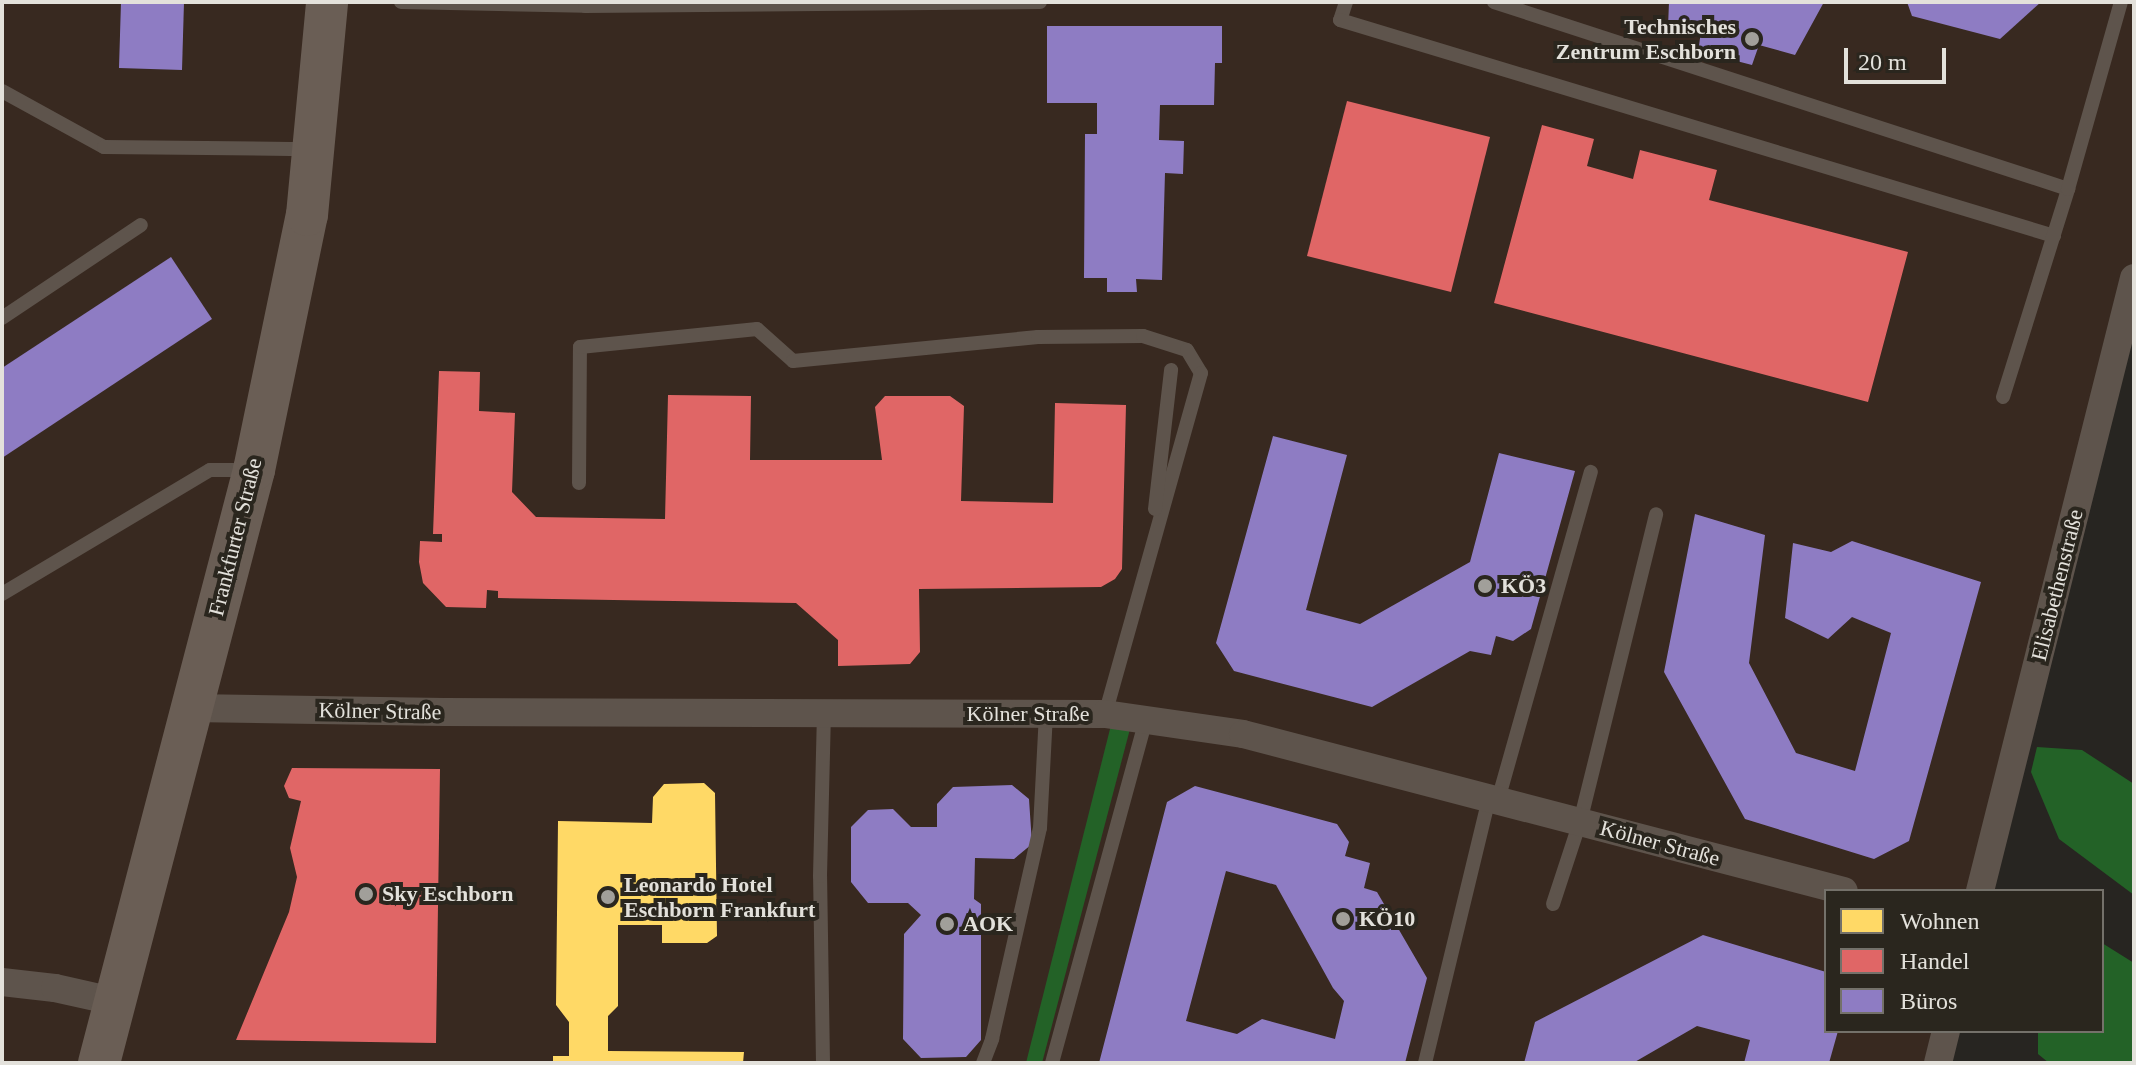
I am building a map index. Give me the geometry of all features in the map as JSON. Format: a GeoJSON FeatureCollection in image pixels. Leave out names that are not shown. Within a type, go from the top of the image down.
{"type":"FeatureCollection","features":[{"type":"Feature","properties":{"kind":"street","name":"Frankfurter Straße"},"geometry":{"type":"LineString","coordinates":[[99,1063],[254,470],[307,215],[327,2]]}},
{"type":"Feature","properties":{"kind":"street","name":"Elisabethenstraße"},"geometry":{"type":"LineString","coordinates":[[1981,889],[2134,278]]}},
{"type":"Feature","properties":{"kind":"street","name":"Kölner Straße"},"geometry":{"type":"LineString","coordinates":[[190,708],[1105,714],[1243,734],[1836,889]]}},
{"type":"Feature","properties":{"kind":"street"},"geometry":{"type":"LineString","coordinates":[[2,982],[55,988],[113,1001]]}},
{"type":"Feature","properties":{"kind":"street"},"geometry":{"type":"LineString","coordinates":[[1938,1063],[1946,1033]]}},
{"type":"Feature","properties":{"kind":"lane"},"geometry":{"type":"LineString","coordinates":[[401,2],[585,6],[1040,3]]}},
{"type":"Feature","properties":{"kind":"lane"},"geometry":{"type":"LineString","coordinates":[[1346,2],[1340,20],[2054,236]]}},
{"type":"Feature","properties":{"kind":"lane"},"geometry":{"type":"LineString","coordinates":[[1494,2],[2068,189]]}},
{"type":"Feature","properties":{"kind":"lane"},"geometry":{"type":"LineString","coordinates":[[2003,397],[2054,236],[2121,2]]}},
{"type":"Feature","properties":{"kind":"lane"},"geometry":{"type":"LineString","coordinates":[[2,91],[104,147],[313,149]]}},
{"type":"Feature","properties":{"kind":"lane"},"geometry":{"type":"LineString","coordinates":[[2,318],[141,225]]}},
{"type":"Feature","properties":{"kind":"lane"},"geometry":{"type":"LineString","coordinates":[[579,483],[580,347],[757,329],[793,361],[1038,337],[1143,336],[1187,350],[1201,373],[1105,714]]}},
{"type":"Feature","properties":{"kind":"lane"},"geometry":{"type":"LineString","coordinates":[[1150,553],[1171,370]]}},
{"type":"Feature","properties":{"kind":"lane"},"geometry":{"type":"LineString","coordinates":[[2,594],[210,470],[254,470]]}},
{"type":"Feature","properties":{"kind":"lane"},"geometry":{"type":"LineString","coordinates":[[1425,1063],[1494,799],[1591,472]]}},
{"type":"Feature","properties":{"kind":"lane"},"geometry":{"type":"LineString","coordinates":[[1553,904],[1580,822],[1656,514]]}},
{"type":"Feature","properties":{"kind":"lane"},"geometry":{"type":"LineString","coordinates":[[823,1063],[820,876],[824,714]]}},
{"type":"Feature","properties":{"kind":"lane"},"geometry":{"type":"LineString","coordinates":[[983,1063],[992,1039],[1040,828],[1046,714]]}},
{"type":"Feature","properties":{"kind":"lane"},"geometry":{"type":"LineString","coordinates":[[1052,1063],[1146,720]]}},
{"type":"Feature","properties":{"kind":"shaded area"},"geometry":{"type":"Polygon","coordinates":[[[2,2],[2134,2],[2134,269],[1972,889],[1824,889],[1824,1033],[1932,1033],[1924,1063],[2,1063],[2,2]]]}},
{"type":"Feature","properties":{"kind":"green space"},"geometry":{"type":"Polygon","coordinates":[[[1111,725],[1130,729],[1042,1063],[1026,1063],[1111,725]]]}},
{"type":"Feature","properties":{"kind":"green space"},"geometry":{"type":"Polygon","coordinates":[[[2037,747],[2082,750],[2134,784],[2134,895],[2059,839],[2031,772],[2037,747]]]}},
{"type":"Feature","properties":{"kind":"green space"},"geometry":{"type":"Polygon","coordinates":[[[2104,944],[2134,963],[2134,1063],[2049,1063],[2038,1054],[2038,1033],[2104,1033],[2104,944]]]}},
{"type":"Feature","properties":{"kind":"building: Wohnen"},"geometry":{"type":"Polygon","coordinates":[[[704,783],[715,793],[717,936],[707,943],[662,943],[662,925],[618,925],[618,1006],[608,1016],[608,1051],[744,1052],[743,1063],[553,1063],[553,1056],[569,1056],[569,1022],[556,1005],[558,821],[652,823],[653,797],[664,784],[704,783]]]}},
{"type":"Feature","properties":{"kind":"building: Handel"},"geometry":{"type":"Polygon","coordinates":[[[1347,101],[1490,137],[1451,292],[1307,256],[1347,101]]]}},
{"type":"Feature","properties":{"kind":"building: Handel"},"geometry":{"type":"Polygon","coordinates":[[[1542,125],[1594,139],[1587,166],[1633,179],[1640,150],[1717,170],[1709,200],[1908,252],[1868,402],[1494,303],[1542,125]]]}},
{"type":"Feature","properties":{"kind":"building: Handel"},"geometry":{"type":"Polygon","coordinates":[[[439,371],[480,372],[479,411],[515,413],[512,492],[536,517],[665,519],[668,395],[751,396],[750,460],[882,460],[875,407],[885,396],[950,396],[964,406],[961,501],[1053,503],[1055,403],[1126,405],[1122,569],[1115,579],[1101,587],[919,589],[920,652],[910,664],[838,666],[838,640],[796,603],[498,598],[498,591],[487,590],[486,608],[446,607],[423,583],[419,562],[420,541],[442,542],[442,534],[433,534],[439,371]]]}},
{"type":"Feature","properties":{"kind":"building: Handel","name":"Sky Eschborn"},"geometry":{"type":"Polygon","coordinates":[[[292,768],[440,769],[436,1043],[236,1040],[289,912],[297,877],[290,848],[301,801],[289,798],[284,786],[292,768]]]}},
{"type":"Feature","properties":{"kind":"building: Büros"},"geometry":{"type":"Polygon","coordinates":[[[121,2],[184,2],[182,70],[119,68],[121,2]]]}},
{"type":"Feature","properties":{"kind":"building: Büros","name":"Technisches Zentrum Eschborn"},"geometry":{"type":"Polygon","coordinates":[[[1669,2],[1824,2],[1795,55],[1759,45],[1752,65],[1698,51],[1701,32],[1668,27],[1669,2]]]}},
{"type":"Feature","properties":{"kind":"building: Büros"},"geometry":{"type":"Polygon","coordinates":[[[1907,2],[2041,2],[2000,39],[1912,16],[1907,2]]]}},
{"type":"Feature","properties":{"kind":"building: Büros"},"geometry":{"type":"Polygon","coordinates":[[[1047,26],[1222,26],[1222,63],[1215,63],[1214,105],[1160,105],[1159,140],[1184,141],[1183,174],[1165,173],[1162,280],[1136,279],[1137,292],[1107,292],[1107,278],[1084,278],[1085,134],[1097,134],[1097,103],[1047,103],[1047,26]]]}},
{"type":"Feature","properties":{"kind":"building: Büros"},"geometry":{"type":"Polygon","coordinates":[[[171,257],[212,319],[2,458],[2,368],[171,257]]]}},
{"type":"Feature","properties":{"kind":"building: Büros","name":"KÖ3"},"geometry":{"type":"Polygon","coordinates":[[[1273,436],[1347,455],[1306,610],[1360,624],[1470,562],[1499,453],[1575,471],[1531,629],[1513,641],[1496,636],[1491,655],[1470,651],[1372,707],[1234,671],[1216,643],[1273,436]]]}},
{"type":"Feature","properties":{"kind":"building: Büros"},"geometry":{"type":"Polygon","coordinates":[[[1695,514],[1765,535],[1749,663],[1796,753],[1855,771],[1891,633],[1852,617],[1828,639],[1785,618],[1793,543],[1831,552],[1852,541],[1981,582],[1909,841],[1874,859],[1745,819],[1664,672],[1695,514]]]}},
{"type":"Feature","properties":{"kind":"building: Büros","name":"AOK"},"geometry":{"type":"Polygon","coordinates":[[[1012,785],[1029,799],[1032,844],[1014,859],[975,858],[974,899],[981,904],[981,1040],[966,1057],[921,1058],[903,1039],[904,934],[921,915],[908,903],[868,903],[851,882],[851,827],[868,810],[893,809],[911,827],[937,827],[937,804],[953,787],[1012,785]]]}},
{"type":"Feature","properties":{"kind":"building: Büros","name":"KÖ10"},"geometry":{"type":"Polygon","coordinates":[[[1195,786],[1337,824],[1349,842],[1345,856],[1370,863],[1364,888],[1377,892],[1427,978],[1405,1063],[1099,1063],[1167,802],[1195,786]],[[1226,871],[1186,1021],[1237,1034],[1262,1019],[1335,1039],[1344,1001],[1333,988],[1276,885],[1226,871]]]}},
{"type":"Feature","properties":{"kind":"building: Büros"},"geometry":{"type":"Polygon","coordinates":[[[1703,935],[1824,971],[1824,1033],[1837,1033],[1829,1063],[1744,1063],[1750,1040],[1697,1026],[1633,1063],[1524,1063],[1535,1022],[1703,935]]]}},
{"type":"Feature","properties":{"kind":"place","name":"Technisches Zentrum Eschborn"},"geometry":{"type":"Point","coordinates":[1752,39]}},
{"type":"Feature","properties":{"kind":"place","name":"KÖ3"},"geometry":{"type":"Point","coordinates":[1485,586]}},
{"type":"Feature","properties":{"kind":"place","name":"Sky Eschborn"},"geometry":{"type":"Point","coordinates":[366,894]}},
{"type":"Feature","properties":{"kind":"place","name":"Leonardo Hotel Eschborn Frankfurt"},"geometry":{"type":"Point","coordinates":[608,897]}},
{"type":"Feature","properties":{"kind":"place","name":"KÖ10"},"geometry":{"type":"Point","coordinates":[1343,919]}},
{"type":"Feature","properties":{"kind":"place","name":"AOK"},"geometry":{"type":"Point","coordinates":[947,924]}}]}
